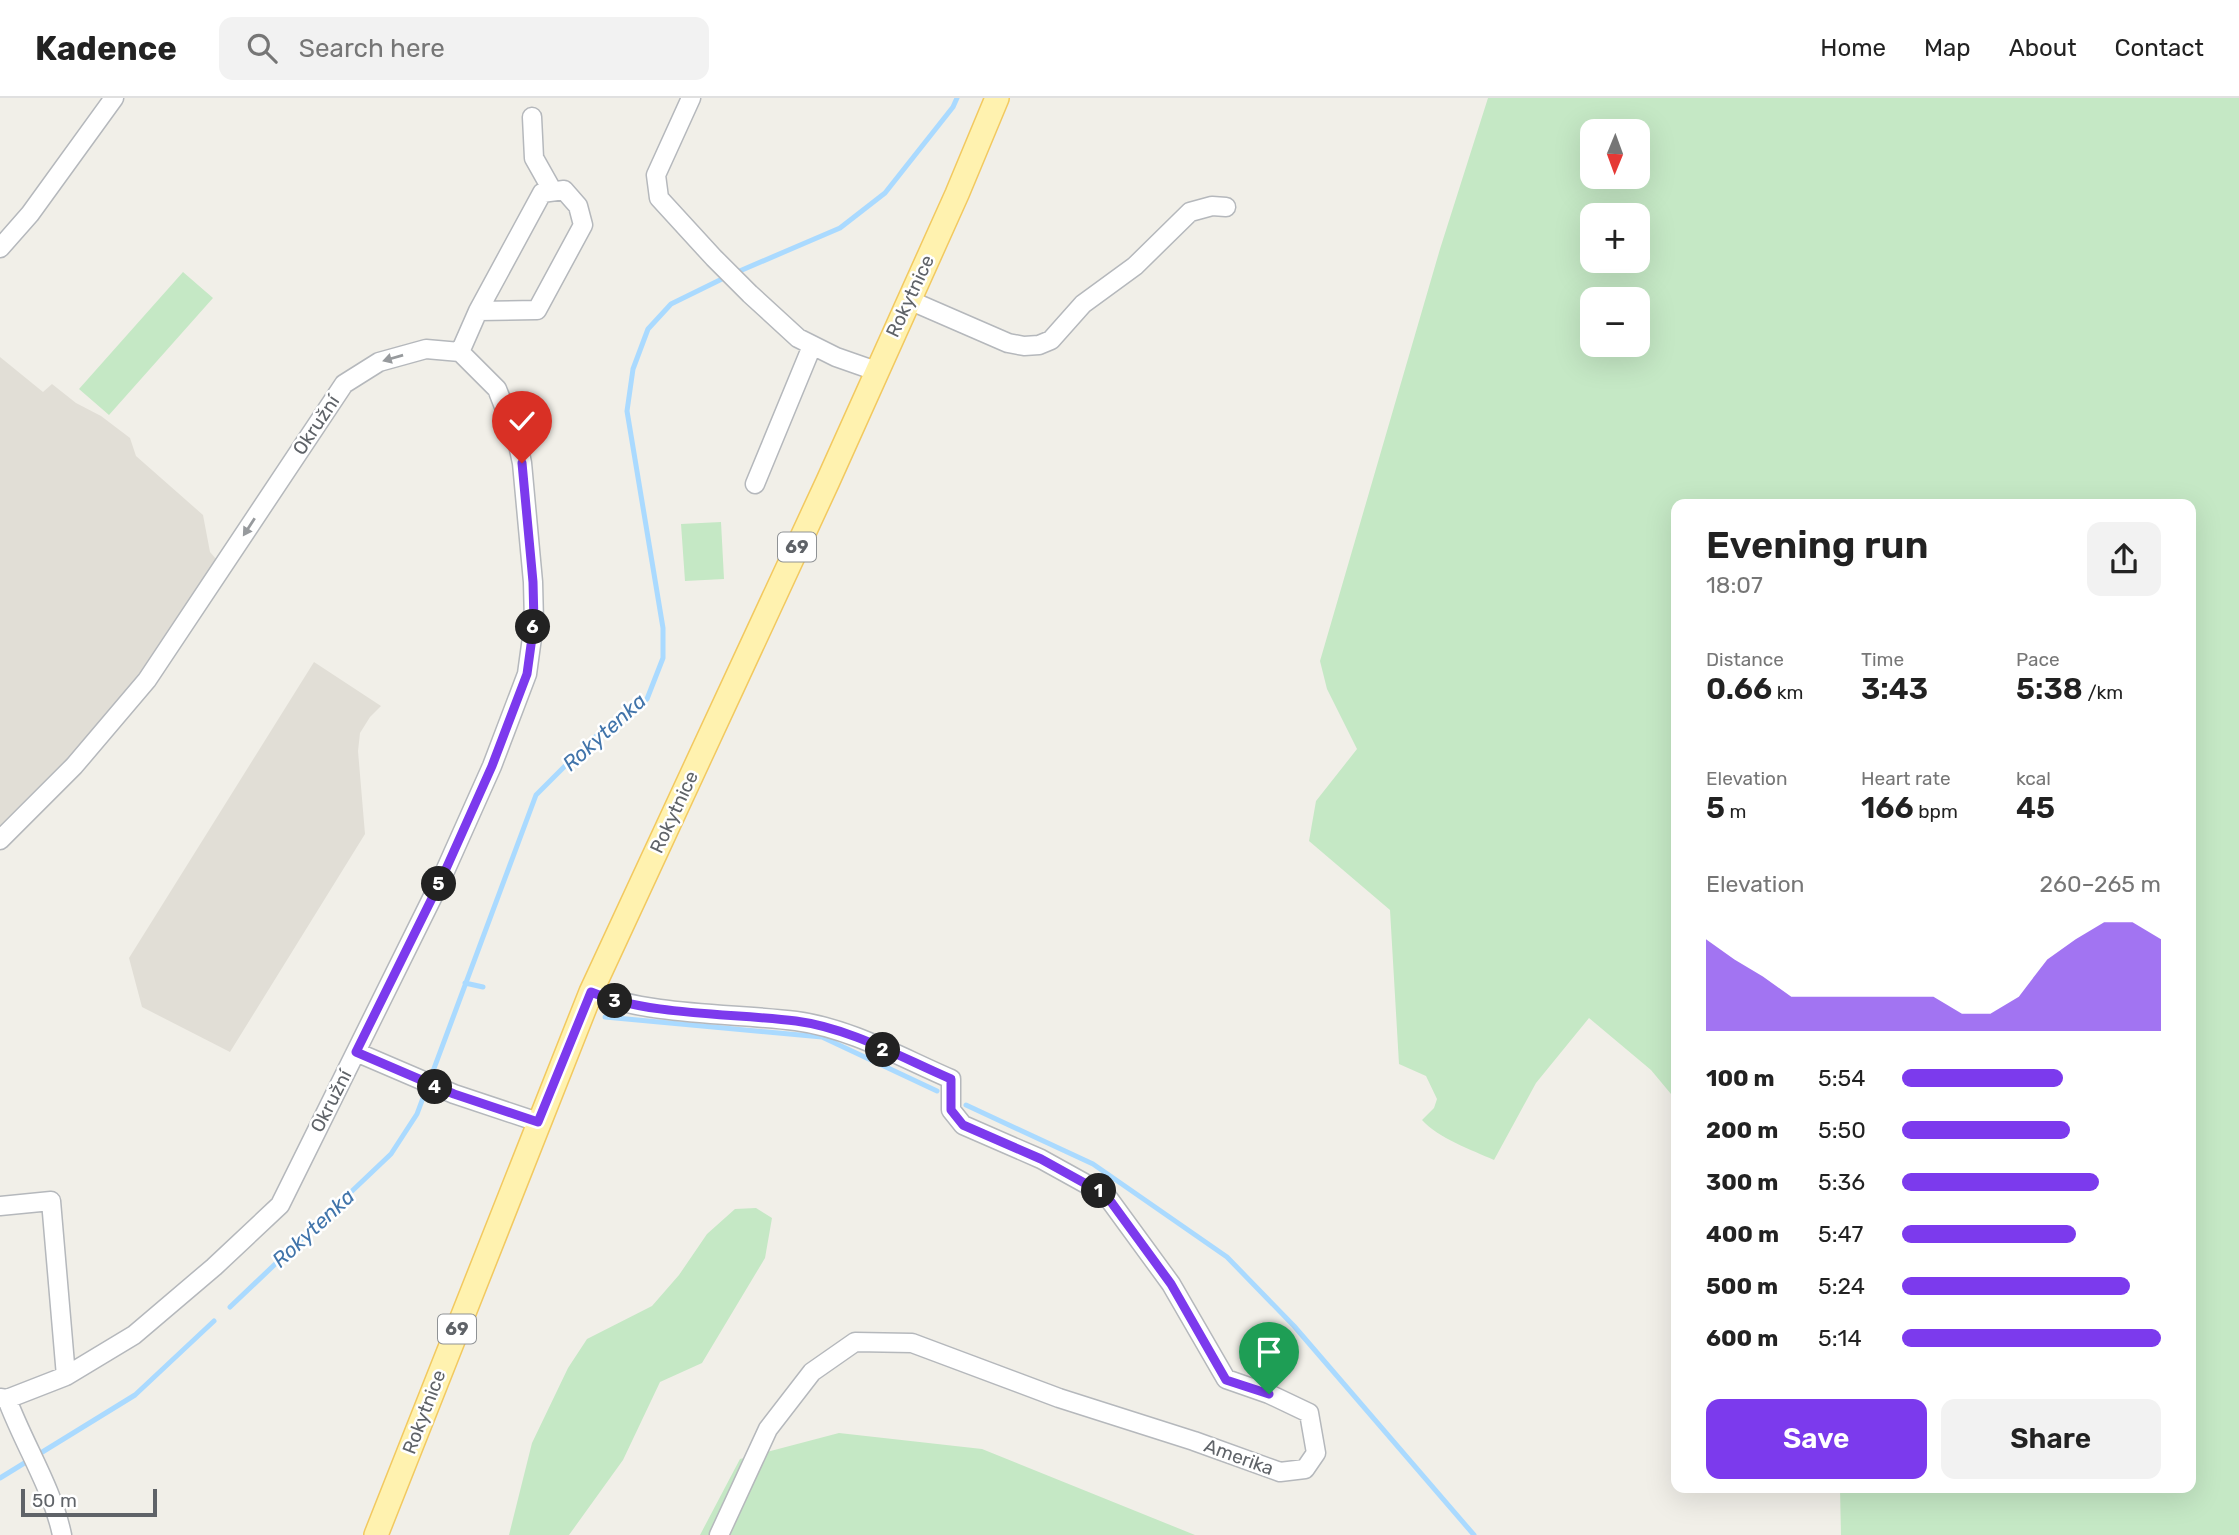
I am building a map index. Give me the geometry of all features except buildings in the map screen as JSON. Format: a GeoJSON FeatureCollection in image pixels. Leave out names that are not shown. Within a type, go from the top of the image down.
{"type":"FeatureCollection","features":[{"type":"Feature","properties":{"kind":"main road","name":"Rokytnice"},"geometry":{"type":"LineString","coordinates":[[376,1535],[591,992],[828,481],[957,194],[997,98]]}},
{"type":"Feature","properties":{"kind":"street"},"geometry":{"type":"LineString","coordinates":[[0,248],[30,214],[114,98]]}},
{"type":"Feature","properties":{"kind":"street"},"geometry":{"type":"LineString","coordinates":[[691,98],[656,175],[659,198],[714,258],[798,338],[836,357],[876,371]]}},
{"type":"Feature","properties":{"kind":"street"},"geometry":{"type":"LineString","coordinates":[[532,117],[534,158],[552,190]]}},
{"type":"Feature","properties":{"kind":"street"},"geometry":{"type":"LineString","coordinates":[[460,352],[478,311],[542,193],[564,190],[578,206],[583,225],[537,310],[478,311]]}},
{"type":"Feature","properties":{"kind":"street"},"geometry":{"type":"LineString","coordinates":[[909,300],[1008,343],[1039,345],[1051,340],[1083,304],[1135,266],[1190,212],[1212,206],[1226,207]]}},
{"type":"Feature","properties":{"kind":"street"},"geometry":{"type":"LineString","coordinates":[[755,484],[812,346]]}},
{"type":"Feature","properties":{"kind":"street","name":"Okružní"},"geometry":{"type":"LineString","coordinates":[[0,841],[75,766],[147,680],[344,384],[379,362],[426,349],[460,352],[497,389],[517,440],[522,463],[534,623],[527,674],[492,766],[441,880],[280,1205],[235,1249],[134,1335],[66,1376],[3,1399]]}},
{"type":"Feature","properties":{"kind":"street","name":"Amerika"},"geometry":{"type":"LineString","coordinates":[[591,992],[622,1003],[798,1021],[827,1028],[951,1079],[951,1110],[963,1125],[1041,1159],[1106,1195],[1171,1284],[1226,1380],[1269,1394],[1309,1413],[1316,1453],[1305,1469],[1280,1472],[1059,1398],[912,1342],[855,1342],[812,1372],[768,1429],[719,1535]]}},
{"type":"Feature","properties":{"kind":"street"},"geometry":{"type":"LineString","coordinates":[[356,1052],[454,1094],[538,1122]]}},
{"type":"Feature","properties":{"kind":"street"},"geometry":{"type":"LineString","coordinates":[[0,1206],[51,1201],[66,1376]]}},
{"type":"Feature","properties":{"kind":"street"},"geometry":{"type":"LineString","coordinates":[[3,1399],[51,1496],[62,1535]]}},
{"type":"Feature","properties":{"kind":"shaded area"},"geometry":{"type":"Polygon","coordinates":[[[0,357],[43,392],[52,384],[130,438],[136,456],[203,515],[210,552],[223,567],[147,680],[0,840],[0,357]]]}},
{"type":"Feature","properties":{"kind":"shaded area"},"geometry":{"type":"Polygon","coordinates":[[[314,662],[381,706],[360,733],[358,751],[365,834],[230,1052],[142,1007],[129,958],[314,662]]]}},
{"type":"Feature","properties":{"kind":"green space"},"geometry":{"type":"Polygon","coordinates":[[[1488,98],[2239,98],[2239,1535],[1841,1535],[1840,1493],[2196,1493],[2196,499],[1671,499],[1671,1094],[1651,1070],[1589,1018],[1536,1083],[1494,1160],[1446,1138],[1422,1120],[1434,1108],[1437,1099],[1426,1076],[1399,1064],[1390,910],[1309,841],[1316,801],[1357,749],[1327,689],[1320,661],[1440,249],[1488,98]]]}},
{"type":"Feature","properties":{"kind":"green space"},"geometry":{"type":"Polygon","coordinates":[[[183,272],[213,298],[109,415],[79,389],[183,272]]]}},
{"type":"Feature","properties":{"kind":"green space"},"geometry":{"type":"Polygon","coordinates":[[[721,522],[724,579],[685,581],[681,524],[721,522]]]}},
{"type":"Feature","properties":{"kind":"green space"},"geometry":{"type":"Polygon","coordinates":[[[756,1208],[772,1218],[765,1258],[702,1363],[660,1382],[623,1460],[569,1535],[509,1535],[532,1443],[568,1368],[587,1339],[652,1306],[679,1275],[707,1234],[735,1209],[756,1208]]]}},
{"type":"Feature","properties":{"kind":"green space"},"geometry":{"type":"Polygon","coordinates":[[[839,1433],[982,1449],[1195,1535],[700,1535],[740,1459],[839,1433]]]}},
{"type":"Feature","properties":{"kind":"waterway","name":"Rokytenka"},"geometry":{"type":"LineString","coordinates":[[735,273],[840,228],[885,193],[953,107],[957,98]]}},
{"type":"Feature","properties":{"kind":"waterway","name":"Rokytenka"},"geometry":{"type":"LineString","coordinates":[[230,1307],[391,1154],[417,1114],[536,795],[591,740],[647,699],[663,658],[663,628],[627,411],[633,369],[648,329],[671,304],[726,277]]}},
{"type":"Feature","properties":{"kind":"waterway"},"geometry":{"type":"LineString","coordinates":[[465,983],[483,987]]}},
{"type":"Feature","properties":{"kind":"waterway"},"geometry":{"type":"LineString","coordinates":[[605,1017],[822,1037],[937,1091]]}},
{"type":"Feature","properties":{"kind":"waterway"},"geometry":{"type":"LineString","coordinates":[[966,1105],[1093,1164],[1227,1257],[1294,1326],[1474,1535]]}},
{"type":"Feature","properties":{"kind":"waterway","name":"Rokytenka"},"geometry":{"type":"LineString","coordinates":[[0,1478],[135,1395],[214,1321]]}},
{"type":"Feature","properties":{"kind":"route"},"geometry":{"type":"LineString","coordinates":[[522,463],[534,623],[527,674],[492,766],[441,880],[356,1052],[454,1094],[538,1122],[591,992],[622,1003],[798,1021],[859,1039],[951,1079],[951,1110],[963,1125],[1041,1159],[1106,1195],[1171,1284],[1226,1380],[1269,1394]]}}]}
